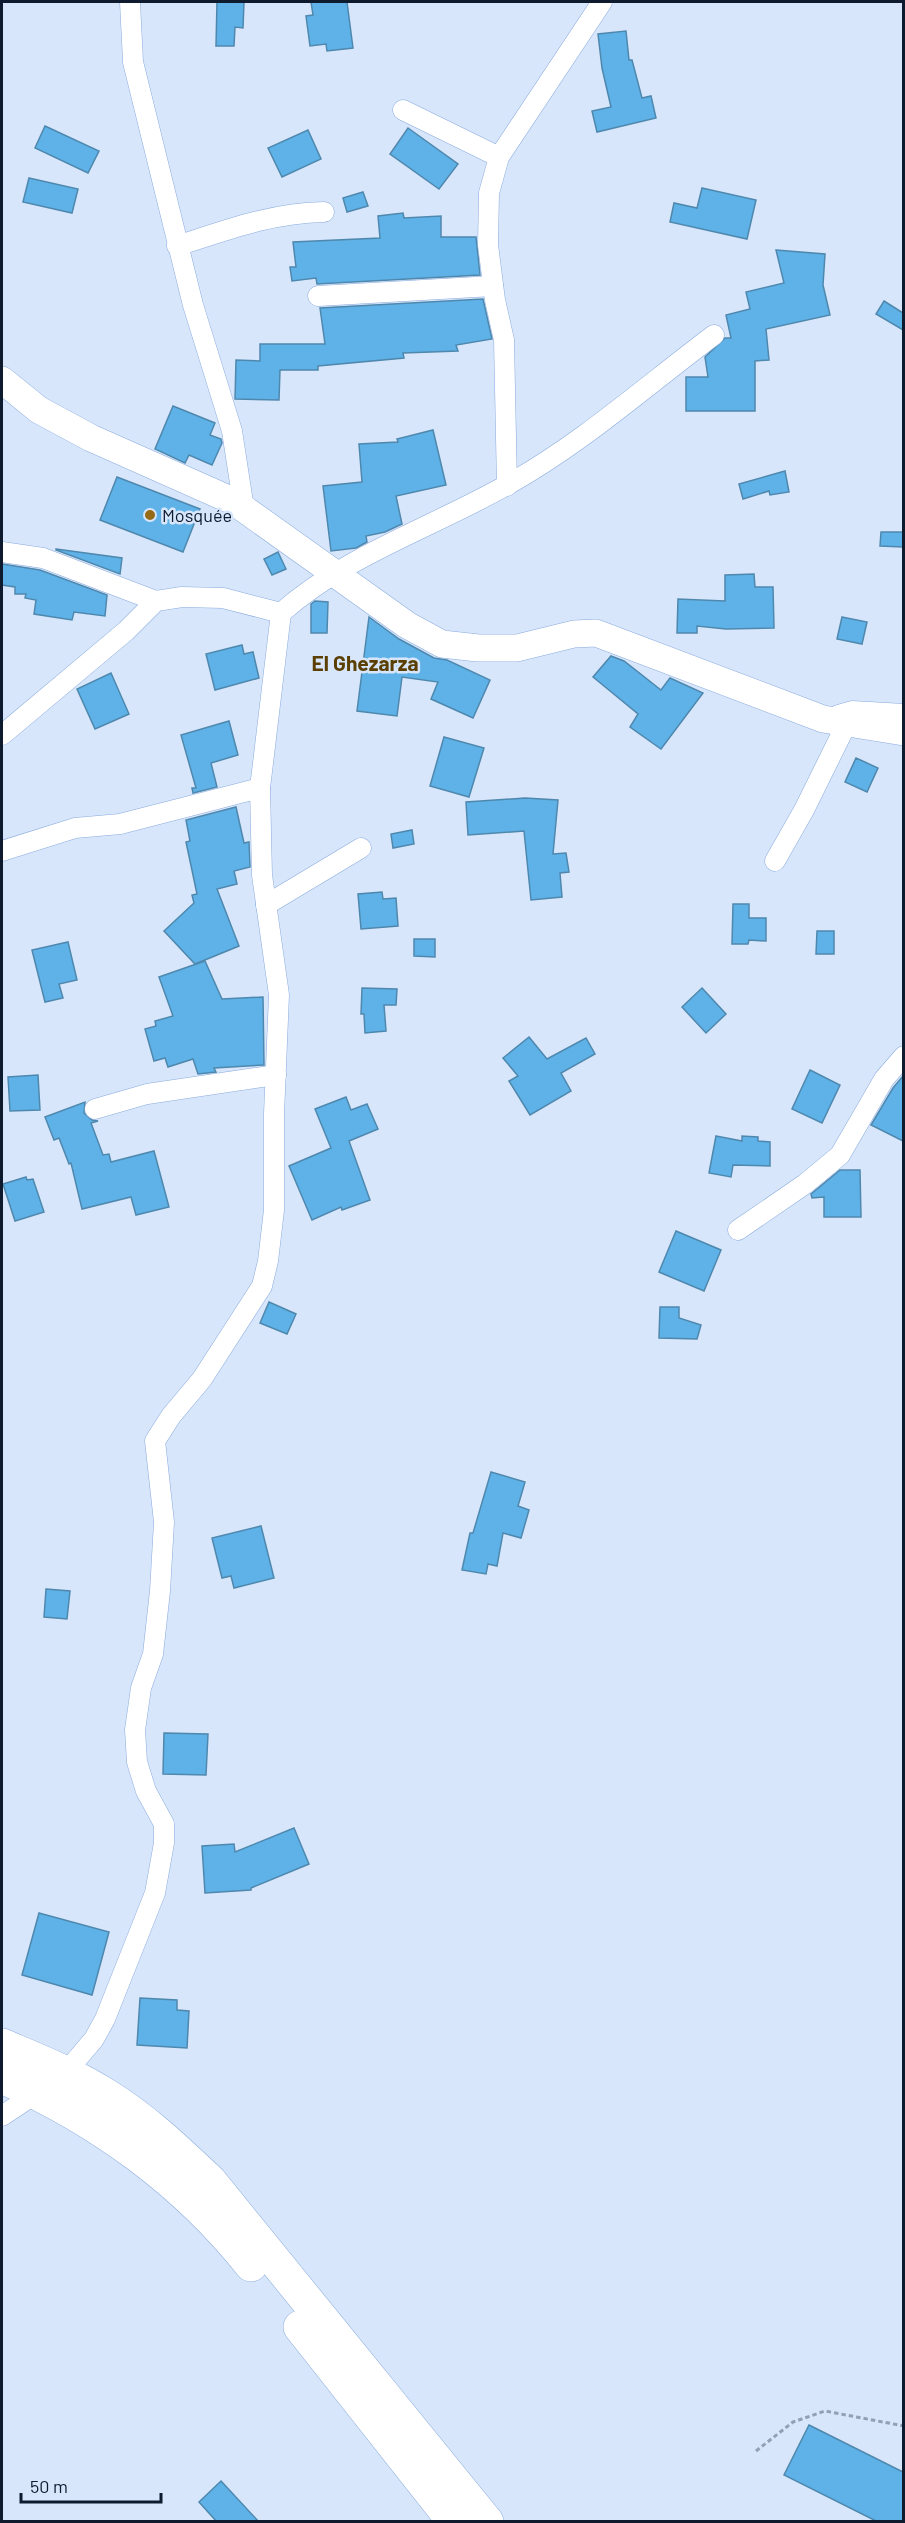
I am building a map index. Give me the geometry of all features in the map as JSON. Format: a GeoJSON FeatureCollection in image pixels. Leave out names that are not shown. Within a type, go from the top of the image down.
{"type":"FeatureCollection","features":[{"type":"Feature","properties":{"kind":"highway"},"geometry":{"type":"LineString","coordinates":[[2,2045],[66,2072],[107,2095],[161,2135],[210,2181],[487,2522]]}},
{"type":"Feature","properties":{"kind":"highway"},"geometry":{"type":"LineString","coordinates":[[2,2077],[38,2092],[93,2124],[145,2160],[193,2202],[244,2257],[454,2522]]}},
{"type":"Feature","properties":{"kind":"street"},"geometry":{"type":"LineString","coordinates":[[130,2],[133,62],[177,246],[232,431],[244,509]]}},
{"type":"Feature","properties":{"kind":"street"},"geometry":{"type":"LineString","coordinates":[[507,486],[504,340],[493,286],[488,245],[489,193],[499,157],[603,2]]}},
{"type":"Feature","properties":{"kind":"street"},"geometry":{"type":"LineString","coordinates":[[404,110],[499,157]]}},
{"type":"Feature","properties":{"kind":"street"},"geometry":{"type":"LineString","coordinates":[[177,246],[291,212],[324,212]]}},
{"type":"Feature","properties":{"kind":"street"},"geometry":{"type":"LineString","coordinates":[[318,296],[493,286]]}},
{"type":"Feature","properties":{"kind":"street"},"geometry":{"type":"LineString","coordinates":[[66,2072],[100,2028],[155,1893],[165,1843],[164,1824],[146,1791],[136,1762],[135,1730],[141,1688],[153,1654],[165,1522],[155,1441],[171,1416],[201,1379],[262,1286],[268,1261],[274,1210],[279,995],[262,875],[260,788],[280,613],[333,573],[507,486],[567,448],[714,335]]}},
{"type":"Feature","properties":{"kind":"street"},"geometry":{"type":"LineString","coordinates":[[2,380],[39,410],[92,438],[233,501],[408,625],[442,644],[478,648],[517,648],[574,634],[596,633],[835,721],[903,732]]}},
{"type":"Feature","properties":{"kind":"street"},"geometry":{"type":"LineString","coordinates":[[2,552],[43,558],[156,601],[182,597],[223,598],[280,613]]}},
{"type":"Feature","properties":{"kind":"street"},"geometry":{"type":"LineString","coordinates":[[2,735],[126,631],[156,601]]}},
{"type":"Feature","properties":{"kind":"street"},"geometry":{"type":"LineString","coordinates":[[775,861],[835,721],[852,711],[903,714]]}},
{"type":"Feature","properties":{"kind":"street"},"geometry":{"type":"LineString","coordinates":[[2,851],[75,828],[120,824],[260,788]]}},
{"type":"Feature","properties":{"kind":"street"},"geometry":{"type":"LineString","coordinates":[[266,904],[361,848]]}},
{"type":"Feature","properties":{"kind":"street"},"geometry":{"type":"LineString","coordinates":[[738,1230],[805,1184],[840,1155],[884,1079],[903,1056]]}},
{"type":"Feature","properties":{"kind":"street"},"geometry":{"type":"LineString","coordinates":[[96,1109],[147,1094],[276,1075]]}},
{"type":"Feature","properties":{"kind":"street"},"geometry":{"type":"LineString","coordinates":[[2,2116],[38,2092]]}},
{"type":"Feature","properties":{"kind":"path"},"geometry":{"type":"LineString","coordinates":[[756,2451],[794,2422],[825,2411],[903,2426]]}},
{"type":"Feature","properties":{"kind":"building"},"geometry":{"type":"Polygon","coordinates":[[[217,2],[244,2],[243,28],[235,27],[234,46],[216,46],[217,2]]]}},
{"type":"Feature","properties":{"kind":"building"},"geometry":{"type":"Polygon","coordinates":[[[311,2],[347,2],[353,48],[327,51],[326,44],[310,46],[306,16],[313,15],[311,2]]]}},
{"type":"Feature","properties":{"kind":"building"},"geometry":{"type":"Polygon","coordinates":[[[626,31],[629,60],[632,60],[642,98],[651,96],[656,118],[597,132],[592,111],[611,107],[602,68],[598,34],[626,31]]]}},
{"type":"Feature","properties":{"kind":"building"},"geometry":{"type":"Polygon","coordinates":[[[45,126],[99,151],[88,173],[35,148],[45,126]]]}},
{"type":"Feature","properties":{"kind":"building"},"geometry":{"type":"Polygon","coordinates":[[[408,128],[458,164],[439,189],[390,154],[408,128]]]}},
{"type":"Feature","properties":{"kind":"building"},"geometry":{"type":"Polygon","coordinates":[[[308,130],[321,159],[282,177],[268,148],[308,130]]]}},
{"type":"Feature","properties":{"kind":"building"},"geometry":{"type":"Polygon","coordinates":[[[29,178],[78,189],[72,213],[23,202],[29,178]]]}},
{"type":"Feature","properties":{"kind":"building"},"geometry":{"type":"Polygon","coordinates":[[[702,188],[756,200],[747,239],[670,222],[674,203],[697,208],[702,188]]]}},
{"type":"Feature","properties":{"kind":"building"},"geometry":{"type":"Polygon","coordinates":[[[363,192],[368,206],[347,212],[343,198],[363,192]]]}},
{"type":"Feature","properties":{"kind":"building"},"geometry":{"type":"Polygon","coordinates":[[[403,213],[404,218],[441,216],[441,237],[476,237],[480,275],[317,284],[316,278],[292,281],[290,267],[296,267],[293,242],[380,238],[378,216],[403,213]]]}},
{"type":"Feature","properties":{"kind":"building"},"geometry":{"type":"Polygon","coordinates":[[[776,250],[825,254],[823,285],[830,315],[766,329],[769,360],[755,361],[755,411],[686,411],[686,377],[708,377],[705,357],[725,338],[731,338],[726,315],[750,309],[746,292],[784,283],[776,250]]]}},
{"type":"Feature","properties":{"kind":"building"},"geometry":{"type":"Polygon","coordinates":[[[483,299],[492,339],[456,345],[458,351],[403,353],[404,358],[318,366],[318,370],[280,370],[279,400],[235,399],[236,360],[260,361],[260,344],[325,344],[320,308],[483,299]]]}},
{"type":"Feature","properties":{"kind":"building"},"geometry":{"type":"Polygon","coordinates":[[[884,301],[903,313],[903,330],[876,314],[884,301]]]}},
{"type":"Feature","properties":{"kind":"building"},"geometry":{"type":"Polygon","coordinates":[[[173,406],[215,423],[210,435],[221,439],[222,443],[212,465],[189,455],[185,463],[155,449],[173,406]]]}},
{"type":"Feature","properties":{"kind":"building"},"geometry":{"type":"Polygon","coordinates":[[[433,430],[446,485],[396,496],[402,524],[385,532],[366,536],[367,542],[356,548],[331,551],[323,486],[362,482],[359,444],[398,442],[397,439],[433,430]]]}},
{"type":"Feature","properties":{"kind":"building"},"geometry":{"type":"Polygon","coordinates":[[[785,471],[789,492],[770,495],[769,491],[743,499],[739,484],[785,471]]]}},
{"type":"Feature","properties":{"kind":"building","name":"Mosquée"},"geometry":{"type":"Polygon","coordinates":[[[117,477],[200,509],[183,552],[100,520],[117,477]]]}},
{"type":"Feature","properties":{"kind":"building"},"geometry":{"type":"Polygon","coordinates":[[[881,532],[903,532],[903,547],[880,546],[881,532]]]}},
{"type":"Feature","properties":{"kind":"building"},"geometry":{"type":"Polygon","coordinates":[[[56,550],[122,558],[120,574],[56,550]]]}},
{"type":"Feature","properties":{"kind":"building"},"geometry":{"type":"Polygon","coordinates":[[[278,552],[286,569],[272,575],[264,559],[278,552]]]}},
{"type":"Feature","properties":{"kind":"building"},"geometry":{"type":"Polygon","coordinates":[[[2,564],[40,570],[107,595],[105,616],[74,612],[72,620],[34,614],[36,600],[25,598],[26,594],[15,594],[15,587],[2,585],[2,564]]]}},
{"type":"Feature","properties":{"kind":"building"},"geometry":{"type":"Polygon","coordinates":[[[754,574],[755,587],[773,587],[774,628],[726,629],[697,626],[697,633],[677,633],[678,599],[725,601],[725,575],[754,574]]]}},
{"type":"Feature","properties":{"kind":"building"},"geometry":{"type":"Polygon","coordinates":[[[315,601],[328,602],[327,633],[311,633],[311,604],[315,601]]]}},
{"type":"Feature","properties":{"kind":"building"},"geometry":{"type":"Polygon","coordinates":[[[369,617],[399,639],[434,658],[447,660],[490,680],[473,718],[431,699],[438,682],[402,677],[397,716],[357,711],[369,617]]]}},
{"type":"Feature","properties":{"kind":"building"},"geometry":{"type":"Polygon","coordinates":[[[842,617],[867,622],[862,644],[837,639],[842,617]]]}},
{"type":"Feature","properties":{"kind":"building"},"geometry":{"type":"Polygon","coordinates":[[[242,645],[244,654],[253,652],[259,678],[215,690],[206,654],[242,645]]]}},
{"type":"Feature","properties":{"kind":"building"},"geometry":{"type":"Polygon","coordinates":[[[611,656],[624,661],[661,690],[670,678],[703,693],[661,749],[630,727],[638,714],[593,677],[611,656]]]}},
{"type":"Feature","properties":{"kind":"building"},"geometry":{"type":"Polygon","coordinates":[[[111,673],[129,714],[95,729],[77,689],[111,673]]]}},
{"type":"Feature","properties":{"kind":"building"},"geometry":{"type":"Polygon","coordinates":[[[229,721],[238,755],[211,763],[217,787],[193,793],[192,788],[196,788],[181,735],[229,721]]]}},
{"type":"Feature","properties":{"kind":"building"},"geometry":{"type":"Polygon","coordinates":[[[444,737],[484,748],[469,797],[430,786],[444,737]]]}},
{"type":"Feature","properties":{"kind":"building"},"geometry":{"type":"Polygon","coordinates":[[[856,758],[878,768],[867,792],[845,782],[856,758]]]}},
{"type":"Feature","properties":{"kind":"building"},"geometry":{"type":"Polygon","coordinates":[[[525,798],[558,800],[553,854],[566,853],[569,872],[560,873],[562,897],[531,900],[524,831],[468,835],[466,802],[525,798]]]}},
{"type":"Feature","properties":{"kind":"building"},"geometry":{"type":"Polygon","coordinates":[[[236,807],[244,843],[249,842],[250,867],[234,871],[237,884],[217,889],[239,946],[195,964],[164,931],[194,903],[192,895],[197,894],[186,842],[190,841],[186,820],[236,807]]]}},
{"type":"Feature","properties":{"kind":"building"},"geometry":{"type":"Polygon","coordinates":[[[412,830],[414,844],[393,848],[391,834],[412,830]]]}},
{"type":"Feature","properties":{"kind":"building"},"geometry":{"type":"Polygon","coordinates":[[[382,892],[383,899],[396,898],[398,926],[361,929],[358,894],[382,892]]]}},
{"type":"Feature","properties":{"kind":"building"},"geometry":{"type":"Polygon","coordinates":[[[733,904],[749,904],[749,918],[766,918],[766,941],[749,940],[748,944],[732,944],[733,904]]]}},
{"type":"Feature","properties":{"kind":"building"},"geometry":{"type":"Polygon","coordinates":[[[817,931],[834,931],[834,954],[816,954],[817,931]]]}},
{"type":"Feature","properties":{"kind":"building"},"geometry":{"type":"Polygon","coordinates":[[[414,939],[435,939],[435,957],[414,956],[414,939]]]}},
{"type":"Feature","properties":{"kind":"building"},"geometry":{"type":"Polygon","coordinates":[[[68,942],[77,980],[59,984],[63,998],[45,1002],[32,950],[68,942]]]}},
{"type":"Feature","properties":{"kind":"building"},"geometry":{"type":"Polygon","coordinates":[[[205,961],[222,999],[263,997],[264,1065],[214,1068],[216,1072],[198,1074],[193,1059],[168,1067],[165,1058],[154,1061],[145,1029],[156,1026],[155,1021],[173,1016],[159,977],[205,961]]]}},
{"type":"Feature","properties":{"kind":"building"},"geometry":{"type":"Polygon","coordinates":[[[362,988],[397,989],[396,1005],[384,1005],[386,1031],[365,1033],[364,1014],[361,1014],[362,988]]]}},
{"type":"Feature","properties":{"kind":"building"},"geometry":{"type":"Polygon","coordinates":[[[702,988],[726,1014],[706,1033],[682,1007],[702,988]]]}},
{"type":"Feature","properties":{"kind":"building"},"geometry":{"type":"Polygon","coordinates":[[[529,1037],[547,1059],[586,1038],[595,1054],[561,1073],[571,1091],[530,1115],[509,1081],[518,1076],[503,1058],[529,1037]]]}},
{"type":"Feature","properties":{"kind":"building"},"geometry":{"type":"Polygon","coordinates":[[[810,1070],[840,1085],[822,1123],[792,1109],[810,1070]]]}},
{"type":"Feature","properties":{"kind":"building"},"geometry":{"type":"Polygon","coordinates":[[[38,1075],[40,1110],[10,1111],[8,1077],[38,1075]]]}},
{"type":"Feature","properties":{"kind":"building"},"geometry":{"type":"Polygon","coordinates":[[[903,1076],[903,1141],[871,1125],[893,1088],[903,1076]]]}},
{"type":"Feature","properties":{"kind":"building"},"geometry":{"type":"Polygon","coordinates":[[[346,1097],[351,1110],[367,1104],[378,1129],[349,1141],[370,1200],[342,1210],[341,1207],[312,1220],[289,1166],[331,1148],[315,1109],[346,1097]]]}},
{"type":"Feature","properties":{"kind":"building"},"geometry":{"type":"Polygon","coordinates":[[[85,1102],[84,1113],[92,1120],[98,1121],[91,1123],[103,1155],[109,1154],[111,1162],[154,1151],[169,1207],[136,1215],[131,1197],[82,1209],[71,1163],[69,1164],[59,1138],[54,1140],[45,1117],[85,1102]]]}},
{"type":"Feature","properties":{"kind":"building"},"geometry":{"type":"Polygon","coordinates":[[[716,1136],[742,1141],[742,1136],[758,1137],[758,1141],[770,1142],[770,1166],[733,1165],[731,1177],[709,1173],[716,1136]]]}},
{"type":"Feature","properties":{"kind":"building"},"geometry":{"type":"Polygon","coordinates":[[[840,1170],[860,1170],[861,1217],[824,1217],[824,1197],[812,1198],[811,1194],[840,1170]]]}},
{"type":"Feature","properties":{"kind":"building"},"geometry":{"type":"Polygon","coordinates":[[[26,1177],[27,1180],[33,1179],[44,1212],[15,1221],[3,1184],[26,1177]]]}},
{"type":"Feature","properties":{"kind":"building"},"geometry":{"type":"Polygon","coordinates":[[[676,1231],[721,1250],[704,1291],[659,1272],[676,1231]]]}},
{"type":"Feature","properties":{"kind":"building"},"geometry":{"type":"Polygon","coordinates":[[[269,1302],[296,1314],[287,1334],[260,1323],[269,1302]]]}},
{"type":"Feature","properties":{"kind":"building"},"geometry":{"type":"Polygon","coordinates":[[[660,1307],[679,1307],[679,1318],[701,1325],[697,1339],[659,1338],[660,1307]]]}},
{"type":"Feature","properties":{"kind":"building"},"geometry":{"type":"Polygon","coordinates":[[[491,1472],[525,1482],[518,1506],[529,1510],[521,1538],[503,1533],[497,1566],[488,1564],[486,1574],[462,1570],[470,1533],[473,1533],[491,1472]]]}},
{"type":"Feature","properties":{"kind":"building"},"geometry":{"type":"Polygon","coordinates":[[[261,1526],[274,1578],[234,1588],[231,1576],[222,1578],[212,1538],[261,1526]]]}},
{"type":"Feature","properties":{"kind":"building"},"geometry":{"type":"Polygon","coordinates":[[[46,1589],[70,1591],[67,1619],[44,1617],[46,1589]]]}},
{"type":"Feature","properties":{"kind":"building"},"geometry":{"type":"Polygon","coordinates":[[[164,1733],[208,1734],[206,1775],[163,1774],[164,1733]]]}},
{"type":"Feature","properties":{"kind":"building"},"geometry":{"type":"Polygon","coordinates":[[[294,1828],[309,1864],[251,1888],[251,1890],[205,1893],[202,1846],[234,1844],[235,1852],[294,1828]]]}},
{"type":"Feature","properties":{"kind":"building"},"geometry":{"type":"Polygon","coordinates":[[[39,1913],[109,1932],[92,1995],[22,1975],[39,1913]]]}},
{"type":"Feature","properties":{"kind":"building"},"geometry":{"type":"Polygon","coordinates":[[[140,1998],[177,2000],[177,2010],[189,2011],[187,2048],[137,2045],[140,1998]]]}},
{"type":"Feature","properties":{"kind":"building"},"geometry":{"type":"Polygon","coordinates":[[[809,2425],[903,2472],[903,2522],[878,2522],[784,2475],[809,2425]]]}},
{"type":"Feature","properties":{"kind":"building"},"geometry":{"type":"Polygon","coordinates":[[[221,2481],[259,2522],[217,2522],[199,2502],[221,2481]]]}},
{"type":"Feature","properties":{"kind":"place","name":"Mosquée"},"geometry":{"type":"Point","coordinates":[150,515]}},
{"type":"Feature","properties":{"kind":"district","name":"El Ghezarza"},"geometry":{"type":"Point","coordinates":[365,662]}}]}
